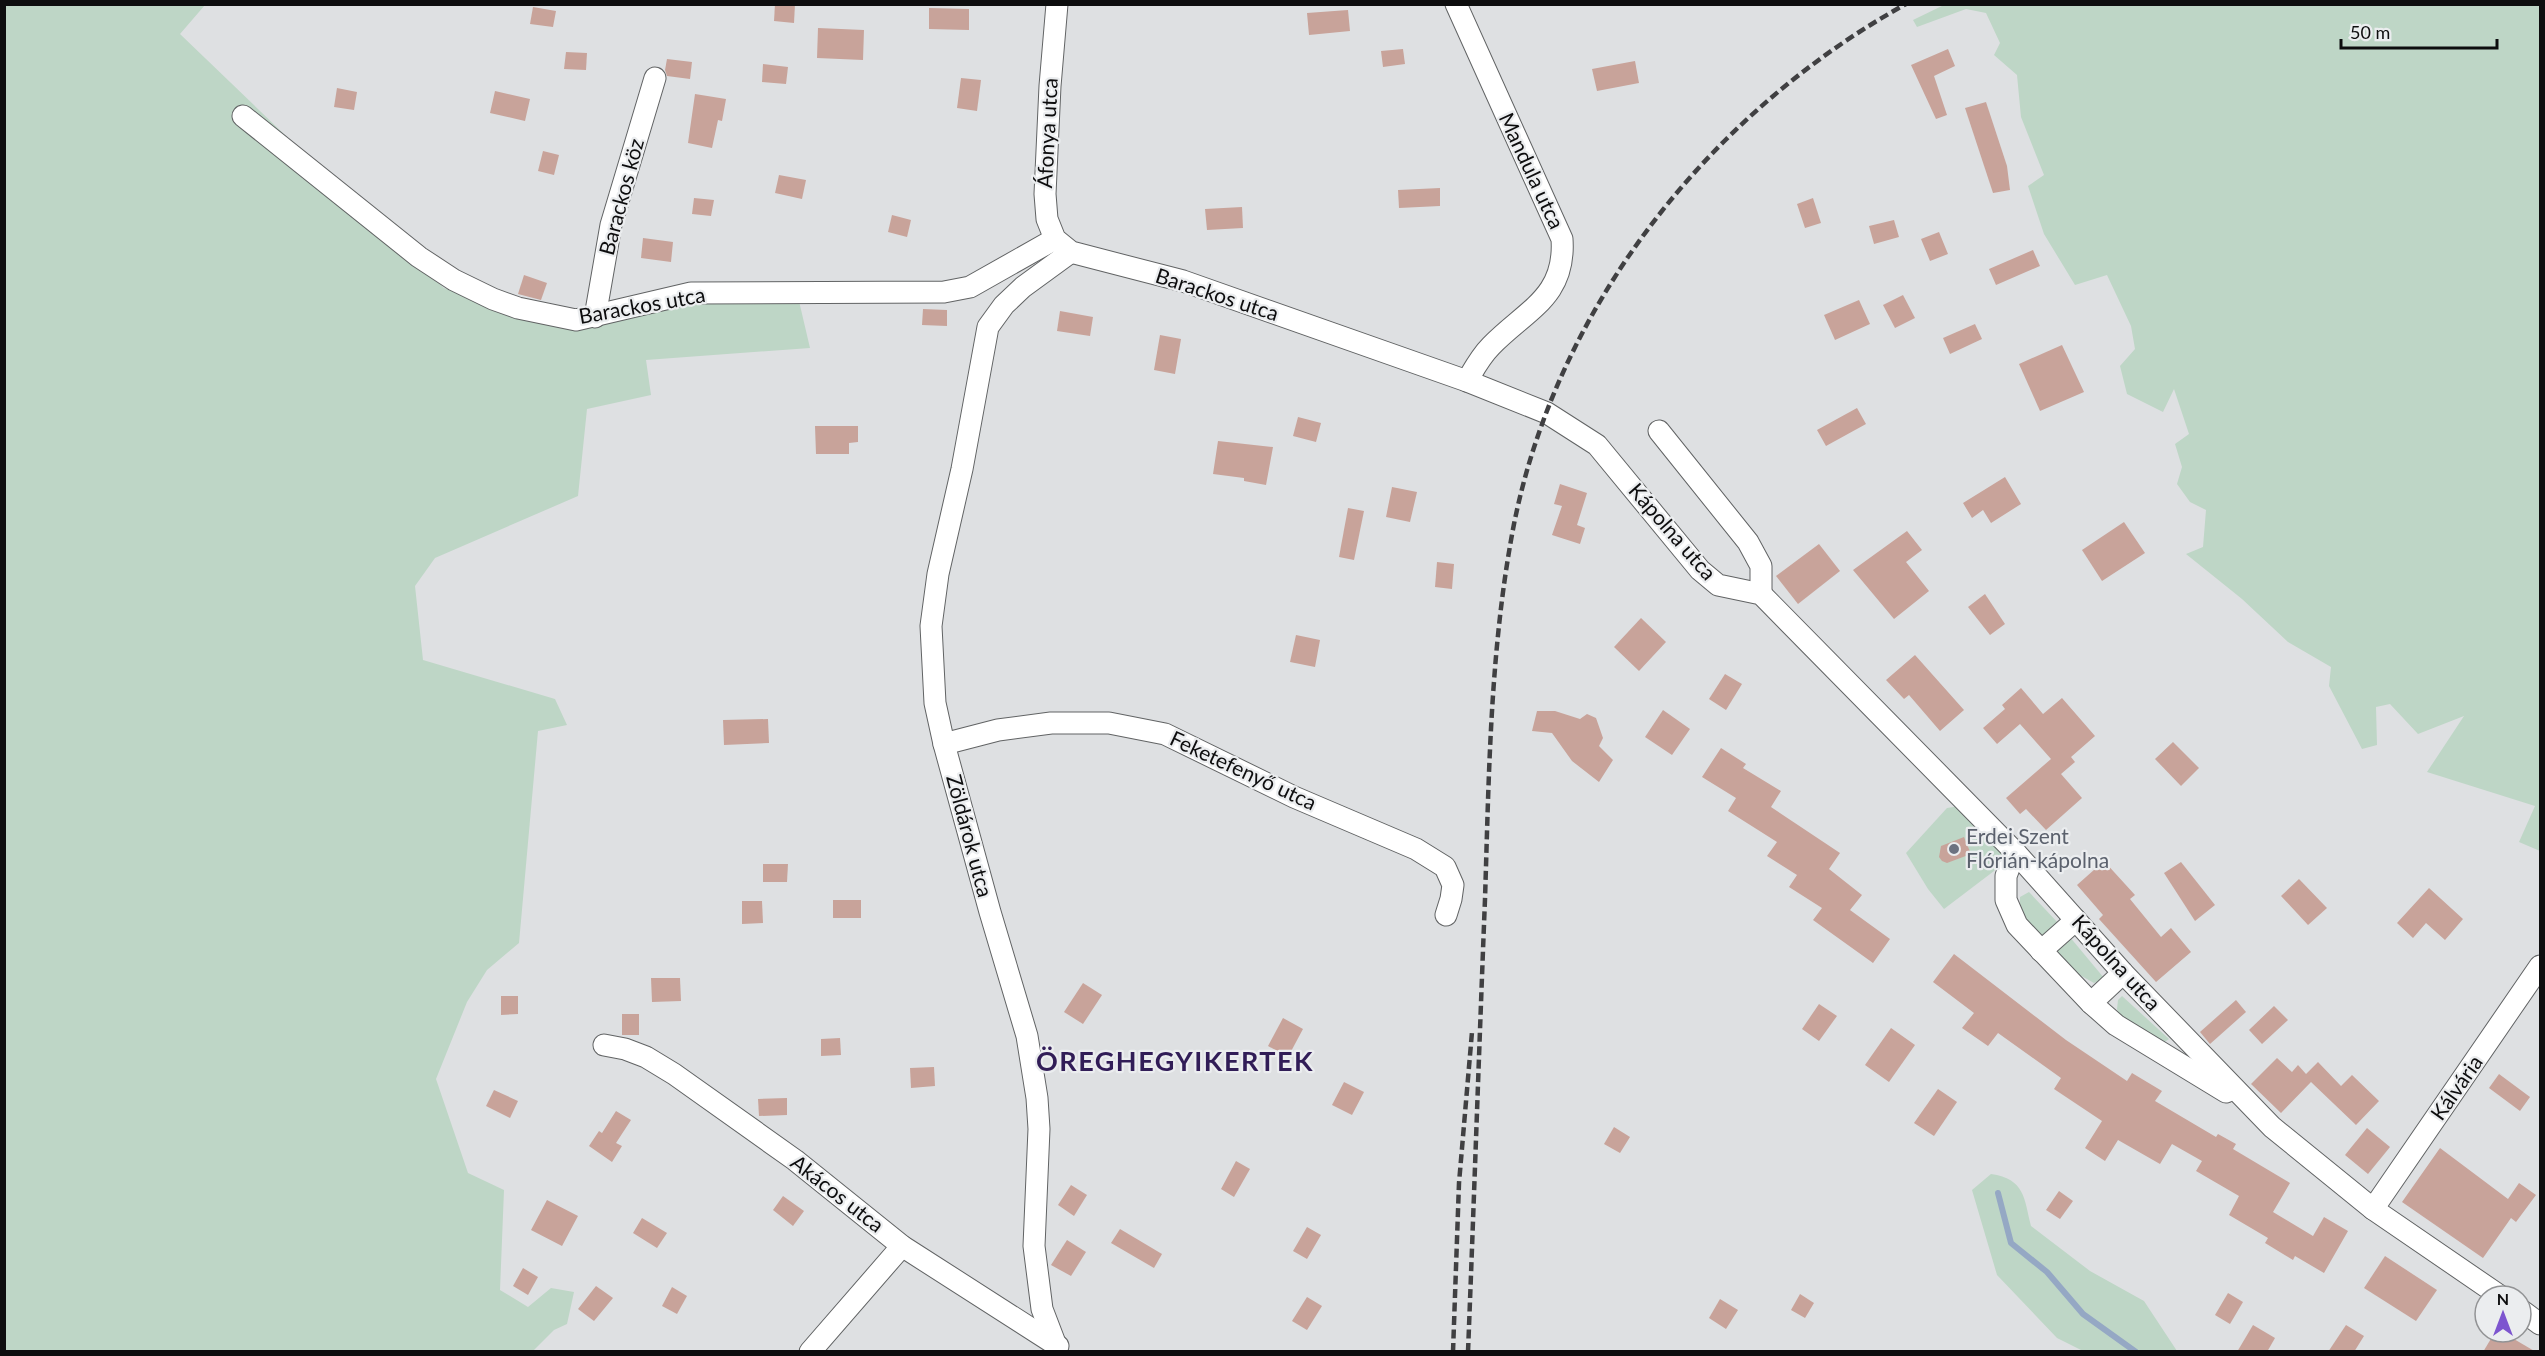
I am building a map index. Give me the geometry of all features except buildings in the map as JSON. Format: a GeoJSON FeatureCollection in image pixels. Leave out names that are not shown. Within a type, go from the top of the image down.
{"type":"FeatureCollection","features":[{"type":"Feature","properties":{"kind":"street","name":"Áfonya utca"},"geometry":{"type":"LineString","coordinates":[[1055,239],[1047,219],[1045,194],[1050,86],[1057,4]]}},
{"type":"Feature","properties":{"kind":"street","name":"Mandula utca"},"geometry":{"type":"LineString","coordinates":[[1456,4],[1563,239],[1563,256],[1557,279],[1546,297],[1492,345],[1479,359],[1467,381]]}},
{"type":"Feature","properties":{"kind":"street","name":"Barackos köz"},"geometry":{"type":"LineString","coordinates":[[596,317],[611,225],[655,78]]}},
{"type":"Feature","properties":{"kind":"street","name":"Barackos utca"},"geometry":{"type":"LineString","coordinates":[[243,116],[419,257],[454,280],[518,308],[576,320],[691,293],[944,292],[970,287],[1055,239]]}},
{"type":"Feature","properties":{"kind":"street"},"geometry":{"type":"LineString","coordinates":[[1055,239],[1071,252]]}},
{"type":"Feature","properties":{"kind":"street","name":"Barackos utca"},"geometry":{"type":"LineString","coordinates":[[1071,252],[1183,281],[1467,381]]}},
{"type":"Feature","properties":{"kind":"street","name":"Zöldárok utca"},"geometry":{"type":"LineString","coordinates":[[1060,1347],[1042,1309],[1035,1258],[1036,1170],[1040,1129],[1027,1036],[944,744],[935,703],[931,626],[934,595],[962,469],[988,327],[1004,305],[1023,287],[1071,252]]}},
{"type":"Feature","properties":{"kind":"street","name":"Kápolna utca"},"geometry":{"type":"LineString","coordinates":[[1467,381],[1547,413],[1597,445],[1700,570],[1718,585],[1761,594],[2015,852],[2123,973],[2272,1127],[2373,1209],[2482,1284]]}},
{"type":"Feature","properties":{"kind":"street"},"geometry":{"type":"LineString","coordinates":[[1659,431],[1748,542],[1761,566],[1761,594]]}},
{"type":"Feature","properties":{"kind":"street","name":"Feketefenyő utca"},"geometry":{"type":"LineString","coordinates":[[944,744],[998,730],[1051,723],[1109,723],[1165,734],[1294,797],[1416,849],[1445,867],[1453,885],[1446,915]]}},
{"type":"Feature","properties":{"kind":"street"},"geometry":{"type":"LineString","coordinates":[[2015,852],[2006,876],[2006,900],[2017,925],[2041,951],[2091,1003],[2116,1024],[2252,1107]]}},
{"type":"Feature","properties":{"kind":"street"},"geometry":{"type":"LineString","coordinates":[[2041,951],[2076,920]]}},
{"type":"Feature","properties":{"kind":"street","name":"Kálvária"},"geometry":{"type":"LineString","coordinates":[[2373,1209],[2541,966]]}},
{"type":"Feature","properties":{"kind":"street"},"geometry":{"type":"LineString","coordinates":[[2091,1003],[2123,973]]}},
{"type":"Feature","properties":{"kind":"street","name":"Akácos utca"},"geometry":{"type":"LineString","coordinates":[[604,1045],[625,1049],[646,1057],[674,1074],[795,1160],[902,1245],[1060,1347]]}},
{"type":"Feature","properties":{"kind":"street"},"geometry":{"type":"LineString","coordinates":[[810,1352],[902,1245]]}},
{"type":"Feature","properties":{"kind":"green space"},"geometry":{"type":"Polygon","coordinates":[[[1946,4],[2540,5],[2540,851],[2519,842],[2535,806],[2427,772],[2464,716],[2418,734],[2390,704],[2376,707],[2377,745],[2362,749],[2329,686],[2331,667],[2288,642],[2242,599],[2186,554],[2203,547],[2206,510],[2190,502],[2177,484],[2182,467],[2175,444],[2189,434],[2174,389],[2163,412],[2127,394],[2120,366],[2135,349],[2131,326],[2107,275],[2075,285],[2044,234],[2028,186],[2044,175],[2021,117],[2017,75],[1994,55],[2000,43],[1986,13],[1966,9],[1917,27],[1913,20],[1946,4]]]}},
{"type":"Feature","properties":{"kind":"green space"},"geometry":{"type":"Polygon","coordinates":[[[5,5],[205,5],[180,34],[444,288],[576,328],[694,298],[799,301],[810,348],[646,360],[651,395],[587,409],[578,496],[435,558],[415,586],[423,660],[555,699],[567,725],[538,731],[519,943],[487,970],[467,1002],[436,1079],[468,1173],[504,1190],[500,1290],[528,1307],[551,1288],[574,1292],[567,1324],[554,1330],[532,1352],[5,1352],[5,5]]]}},
{"type":"Feature","properties":{"kind":"green space"},"geometry":{"type":"Polygon","coordinates":[[[1960,806],[2008,855],[1994,871],[1944,909],[1928,889],[1906,853],[1947,808],[1960,806]]]}},
{"type":"Feature","properties":{"kind":"green space"},"geometry":{"type":"Polygon","coordinates":[[[2029,892],[2059,924],[2042,940],[2020,917],[2020,897],[2029,892]]]}},
{"type":"Feature","properties":{"kind":"green space"},"geometry":{"type":"Polygon","coordinates":[[[2069,936],[2104,978],[2094,983],[2071,970],[2057,953],[2060,944],[2069,936]]]}},
{"type":"Feature","properties":{"kind":"green space"},"geometry":{"type":"Polygon","coordinates":[[[2122,996],[2169,1039],[2163,1043],[2120,1018],[2117,1009],[2118,1000],[2122,996]]]}},
{"type":"Feature","properties":{"kind":"green space"},"geometry":{"type":"Polygon","coordinates":[[[1991,1174],[2011,1180],[2017,1185],[2024,1199],[2031,1226],[2090,1271],[2144,1301],[2177,1351],[2083,1351],[2057,1338],[1997,1275],[1972,1190],[1991,1174]]]}},
{"type":"Feature","properties":{"kind":"waterway"},"geometry":{"type":"LineString","coordinates":[[1998,1193],[2011,1243],[2047,1272],[2083,1314],[2136,1352]]}},
{"type":"Feature","properties":{"kind":"railway"},"geometry":{"type":"LineString","coordinates":[[1468,1352],[1495,664],[1514,524],[1535,443],[1566,365],[1606,291],[1653,222],[1708,158],[1769,100],[1835,48],[1906,4]]}},
{"type":"Feature","properties":{"kind":"railway"},"geometry":{"type":"LineString","coordinates":[[1453,1352],[1459,1183],[1472,1032]]}},
{"type":"Feature","properties":{"kind":"place","name":"Erdei Szent Flórián-kápolna"},"geometry":{"type":"Point","coordinates":[1954,849]}},
{"type":"Feature","properties":{"kind":"district","name":"ÖREGHEGYIKERTEK"},"geometry":{"type":"Point","coordinates":[1175,1062]}}]}
